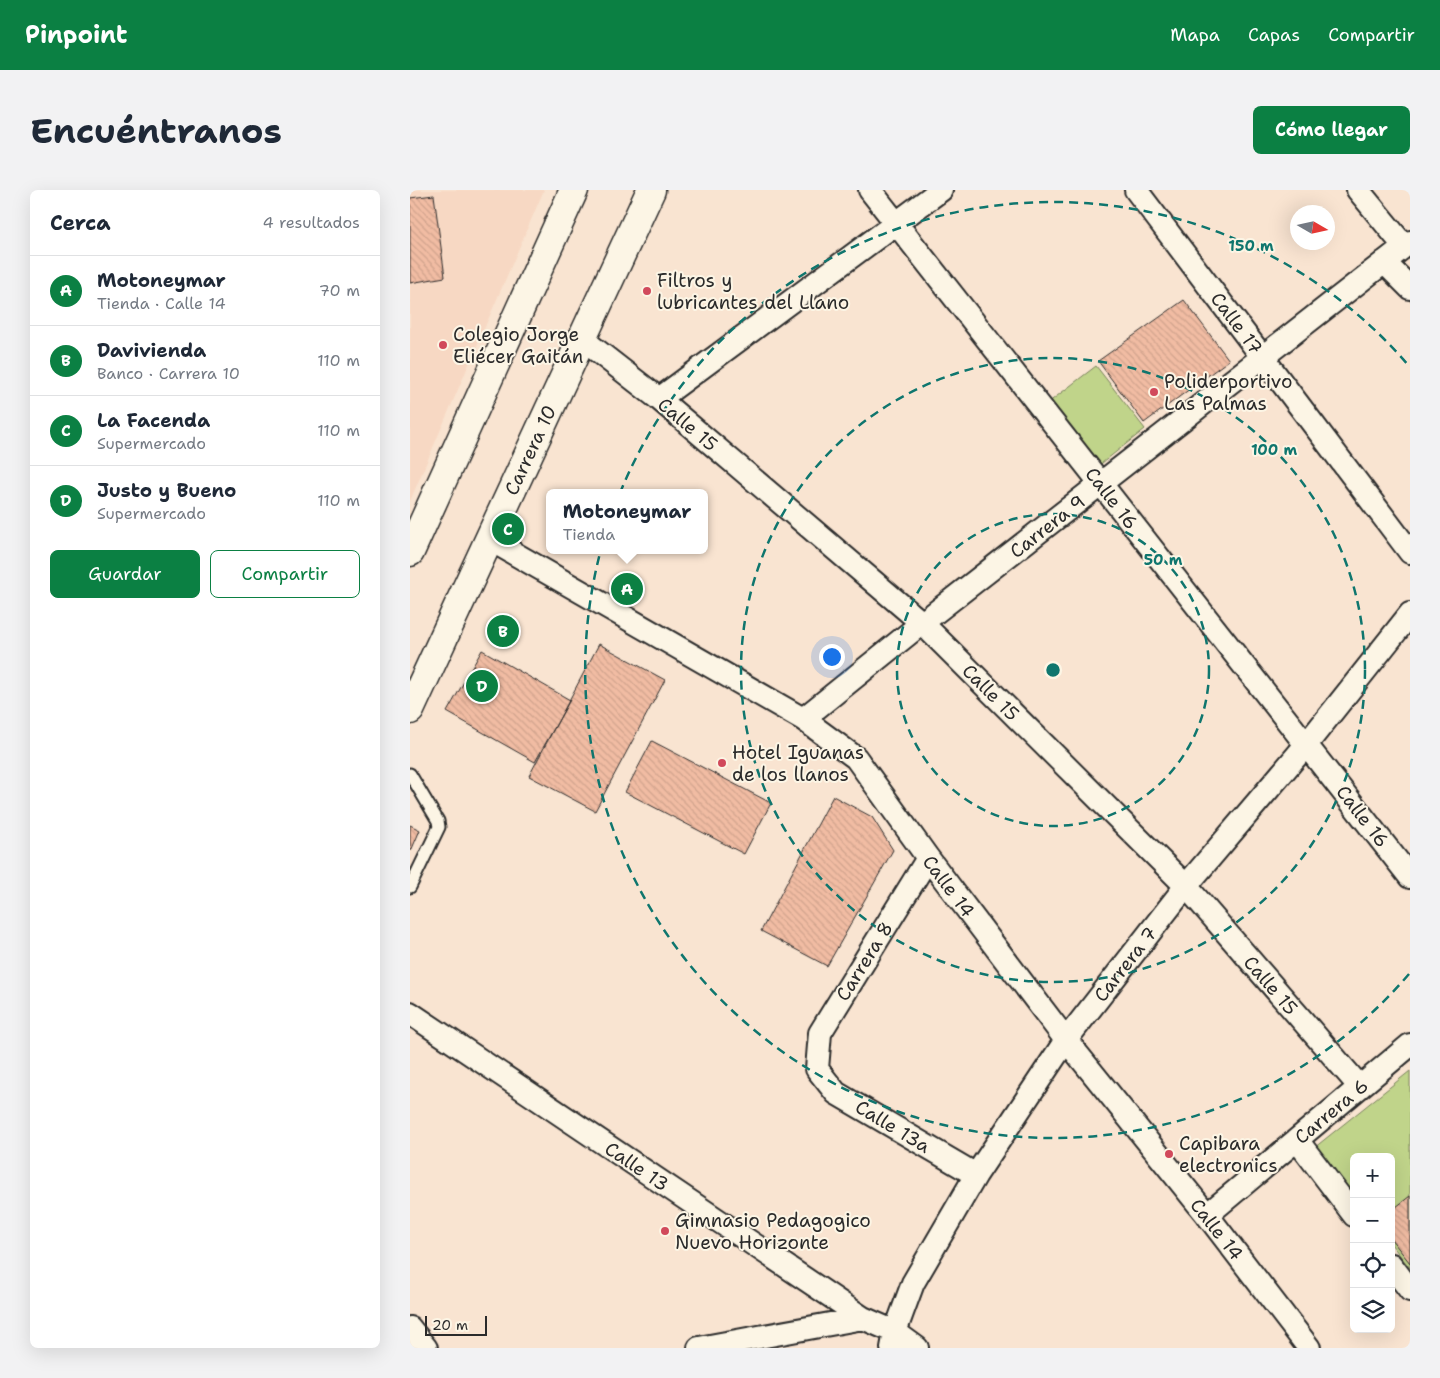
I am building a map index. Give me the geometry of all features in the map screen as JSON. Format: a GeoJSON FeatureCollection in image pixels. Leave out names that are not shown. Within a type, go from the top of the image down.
{"type":"FeatureCollection","features":[{"type":"Feature","properties":{"kind":"street"},"geometry":{"type":"LineString","coordinates":[[410,552],[574,190]]}},
{"type":"Feature","properties":{"kind":"street","name":"Carrera 10"},"geometry":{"type":"LineString","coordinates":[[410,710],[651,190]]}},
{"type":"Feature","properties":{"kind":"street","name":"Calle 16"},"geometry":{"type":"LineString","coordinates":[[870,190],[1410,876]]}},
{"type":"Feature","properties":{"kind":"street"},"geometry":{"type":"LineString","coordinates":[[659,399],[941,190]]}},
{"type":"Feature","properties":{"kind":"street","name":"Calle 17"},"geometry":{"type":"LineString","coordinates":[[1136,190],[1410,552]]}},
{"type":"Feature","properties":{"kind":"street"},"geometry":{"type":"LineString","coordinates":[[1358,190],[1407,244]]}},
{"type":"Feature","properties":{"kind":"street","name":"Carrera 9"},"geometry":{"type":"LineString","coordinates":[[803,719],[922,623],[1407,244]]}},
{"type":"Feature","properties":{"kind":"street"},"geometry":{"type":"LineString","coordinates":[[1384,262],[1410,288]]}},
{"type":"Feature","properties":{"kind":"street","name":"Calle 15"},"geometry":{"type":"LineString","coordinates":[[582,339],[659,399],[922,623],[1186,886],[1360,1087]]}},
{"type":"Feature","properties":{"kind":"street","name":"Calle 14"},"geometry":{"type":"LineString","coordinates":[[489,540],[803,719],[856,758],[928,858],[1066,1040],[1207,1215],[1309,1348]]}},
{"type":"Feature","properties":{"kind":"street","name":"Carrera 7"},"geometry":{"type":"LineString","coordinates":[[894,1340],[913,1282],[976,1175],[1066,1040],[1186,886],[1306,745],[1410,614]]}},
{"type":"Feature","properties":{"kind":"street","name":"Carrera 8"},"geometry":{"type":"LineString","coordinates":[[816,1069],[820,1033],[928,858]]}},
{"type":"Feature","properties":{"kind":"street","name":"Calle 13"},"geometry":{"type":"LineString","coordinates":[[410,1013],[894,1340],[917,1348]]}},
{"type":"Feature","properties":{"kind":"street","name":"Carrera 6"},"geometry":{"type":"LineString","coordinates":[[1207,1215],[1410,1045]]}},
{"type":"Feature","properties":{"kind":"street","name":"Calle 13a"},"geometry":{"type":"LineString","coordinates":[[816,1069],[836,1093],[976,1175]]}},
{"type":"Feature","properties":{"kind":"street"},"geometry":{"type":"LineString","coordinates":[[1297,1140],[1350,1210]]}},
{"type":"Feature","properties":{"kind":"street"},"geometry":{"type":"LineString","coordinates":[[1395,1270],[1410,1290]]}},
{"type":"Feature","properties":{"kind":"street"},"geometry":{"type":"LineString","coordinates":[[699,1348],[863,1318]]}},
{"type":"Feature","properties":{"kind":"street"},"geometry":{"type":"LineString","coordinates":[[410,1328],[426,1348]]}},
{"type":"Feature","properties":{"kind":"lane"},"geometry":{"type":"LineString","coordinates":[[410,774],[438,821],[439,827],[410,887]]}},
{"type":"Feature","properties":{"kind":"shaded area","name":"Colegio Jorge Eliécer Gaitán"},"geometry":{"type":"Polygon","coordinates":[[[410,190],[544,190],[410,501],[410,190]]]}},
{"type":"Feature","properties":{"kind":"green space"},"geometry":{"type":"Polygon","coordinates":[[[1096,366],[1145,429],[1097,467],[1048,403],[1096,366]]]}},
{"type":"Feature","properties":{"kind":"green space"},"geometry":{"type":"Polygon","coordinates":[[[1410,1071],[1410,1268],[1395,1249],[1395,1153],[1350,1153],[1350,1192],[1314,1148],[1410,1071]]]}},
{"type":"Feature","properties":{"kind":"building"},"geometry":{"type":"Polygon","coordinates":[[[434,195],[445,277],[410,283],[410,198],[434,195]]]}},
{"type":"Feature","properties":{"kind":"building","name":"Poliderportivo Las Palmas"},"geometry":{"type":"Polygon","coordinates":[[[1184,300],[1229,360],[1144,423],[1098,361],[1184,300]]]}},
{"type":"Feature","properties":{"kind":"building"},"geometry":{"type":"Polygon","coordinates":[[[599,644],[665,680],[595,811],[529,776],[599,644]]]}},
{"type":"Feature","properties":{"kind":"building"},"geometry":{"type":"Polygon","coordinates":[[[482,650],[570,700],[535,762],[447,712],[482,650]]]}},
{"type":"Feature","properties":{"kind":"building"},"geometry":{"type":"Polygon","coordinates":[[[652,741],[771,803],[744,854],[625,792],[652,741]]]}},
{"type":"Feature","properties":{"kind":"building"},"geometry":{"type":"Polygon","coordinates":[[[833,796],[872,817],[893,850],[827,966],[761,931],[833,796]]]}},
{"type":"Feature","properties":{"kind":"building"},"geometry":{"type":"Polygon","coordinates":[[[410,825],[420,830],[411,851],[410,851],[410,825]]]}},
{"type":"Feature","properties":{"kind":"building"},"geometry":{"type":"Polygon","coordinates":[[[1410,1196],[1410,1263],[1395,1244],[1395,1208],[1410,1196]]]}},
{"type":"Feature","properties":{"kind":"place","name":"Filtros y lubricantes del Llano"},"geometry":{"type":"Point","coordinates":[647,291]}},
{"type":"Feature","properties":{"kind":"place","name":"Colegio Jorge Eliécer Gaitán"},"geometry":{"type":"Point","coordinates":[443,345]}},
{"type":"Feature","properties":{"kind":"place","name":"Poliderportivo Las Palmas"},"geometry":{"type":"Point","coordinates":[1154,392]}},
{"type":"Feature","properties":{"kind":"place","name":"La Facenda"},"geometry":{"type":"Point","coordinates":[508,529]}},
{"type":"Feature","properties":{"kind":"place","name":"Motoneymar"},"geometry":{"type":"Point","coordinates":[627,589]}},
{"type":"Feature","properties":{"kind":"place","name":"Davivienda"},"geometry":{"type":"Point","coordinates":[503,631]}},
{"type":"Feature","properties":{"kind":"place","name":"Justo y Bueno"},"geometry":{"type":"Point","coordinates":[482,686]}},
{"type":"Feature","properties":{"kind":"place","name":"Hotel Iguanas de los llanos"},"geometry":{"type":"Point","coordinates":[722,763]}},
{"type":"Feature","properties":{"kind":"place","name":"Capibara electronics"},"geometry":{"type":"Point","coordinates":[1169,1154]}},
{"type":"Feature","properties":{"kind":"place","name":"Gimnasio Pedagogico Nuevo Horizonte"},"geometry":{"type":"Point","coordinates":[665,1231]}}]}
